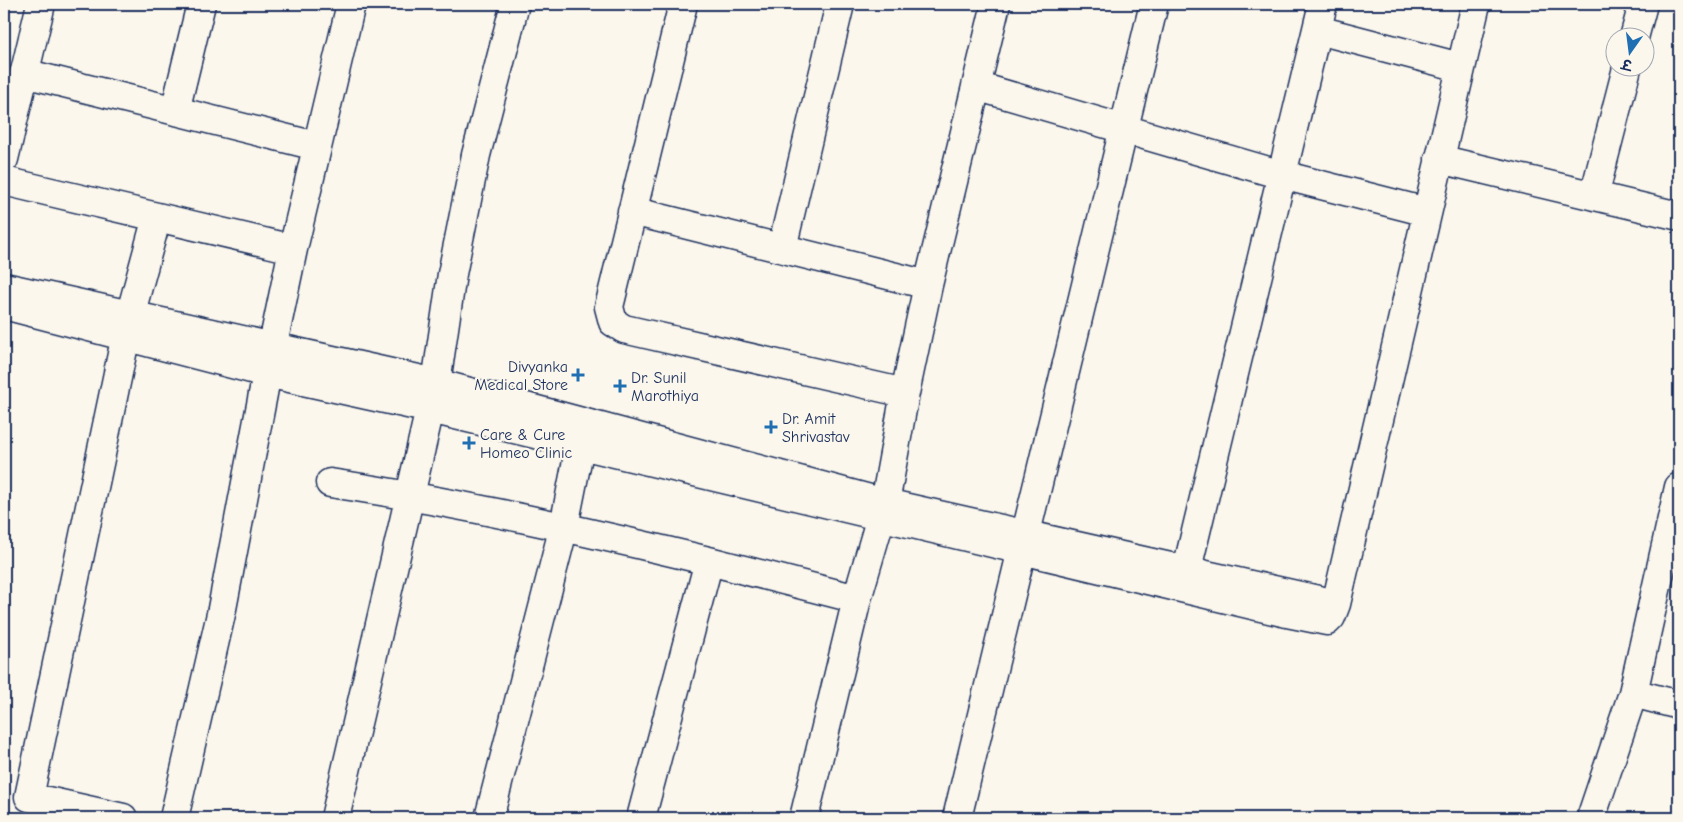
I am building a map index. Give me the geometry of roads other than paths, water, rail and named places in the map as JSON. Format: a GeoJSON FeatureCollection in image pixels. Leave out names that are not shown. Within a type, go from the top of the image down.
{"type":"FeatureCollection","features":[{"type":"Feature","properties":{"kind":"street"},"geometry":{"type":"LineString","coordinates":[[4,159],[40,4]]}},
{"type":"Feature","properties":{"kind":"street"},"geometry":{"type":"LineString","coordinates":[[175,111],[201,4]]}},
{"type":"Feature","properties":{"kind":"street"},"geometry":{"type":"LineString","coordinates":[[174,818],[221,614],[293,249],[351,4]]}},
{"type":"Feature","properties":{"kind":"street"},"geometry":{"type":"LineString","coordinates":[[335,818],[433,396],[452,274],[476,155],[515,4]]}},
{"type":"Feature","properties":{"kind":"street"},"geometry":{"type":"LineString","coordinates":[[682,4],[609,307],[613,322],[624,329],[905,393]]}},
{"type":"Feature","properties":{"kind":"street"},"geometry":{"type":"LineString","coordinates":[[782,248],[840,4]]}},
{"type":"Feature","properties":{"kind":"street"},"geometry":{"type":"LineString","coordinates":[[804,818],[857,599],[883,510],[928,285],[996,4]]}},
{"type":"Feature","properties":{"kind":"street"},"geometry":{"type":"LineString","coordinates":[[957,818],[1154,4]]}},
{"type":"Feature","properties":{"kind":"street"},"geometry":{"type":"LineString","coordinates":[[4,288],[129,326],[433,396],[883,510],[1023,541],[1327,621],[1331,617],[1336,604],[1476,4]]}},
{"type":"Feature","properties":{"kind":"street"},"geometry":{"type":"LineString","coordinates":[[1637,28],[1643,4]]}},
{"type":"Feature","properties":{"kind":"street"},"geometry":{"type":"LineString","coordinates":[[1187,569],[1320,17],[1460,67]]}},
{"type":"Feature","properties":{"kind":"street"},"geometry":{"type":"LineString","coordinates":[[24,73],[316,146]]}},
{"type":"Feature","properties":{"kind":"street"},"geometry":{"type":"LineString","coordinates":[[1594,196],[1624,78]]}},
{"type":"Feature","properties":{"kind":"street"},"geometry":{"type":"LineString","coordinates":[[976,86],[1282,175],[1427,212]]}},
{"type":"Feature","properties":{"kind":"street"},"geometry":{"type":"LineString","coordinates":[[1439,159],[1679,216]]}},
{"type":"Feature","properties":{"kind":"street"},"geometry":{"type":"LineString","coordinates":[[4,181],[293,249]]}},
{"type":"Feature","properties":{"kind":"street"},"geometry":{"type":"LineString","coordinates":[[632,211],[928,285]]}},
{"type":"Feature","properties":{"kind":"street"},"geometry":{"type":"LineString","coordinates":[[123,818],[26,808],[129,326],[157,217]]}},
{"type":"Feature","properties":{"kind":"street"},"geometry":{"type":"LineString","coordinates":[[4,305],[129,326]]}},
{"type":"Feature","properties":{"kind":"street"},"geometry":{"type":"LineString","coordinates":[[489,818],[564,526],[582,433]]}},
{"type":"Feature","properties":{"kind":"street"},"geometry":{"type":"LineString","coordinates":[[330,483],[410,494],[564,526],[709,560],[857,599]]}},
{"type":"Feature","properties":{"kind":"street"},"geometry":{"type":"LineString","coordinates":[[1591,818],[1633,693],[1679,487]]}},
{"type":"Feature","properties":{"kind":"street"},"geometry":{"type":"LineString","coordinates":[[1023,541],[1187,569],[1336,604]]}},
{"type":"Feature","properties":{"kind":"street"},"geometry":{"type":"LineString","coordinates":[[641,818],[709,560]]}},
{"type":"Feature","properties":{"kind":"street"},"geometry":{"type":"LineString","coordinates":[[1633,693],[1679,705]]}},
{"type":"Feature","properties":{"kind":"place","name":"Divyanka Medical Store"},"geometry":{"type":"Point","coordinates":[578,375]}},
{"type":"Feature","properties":{"kind":"place","name":"Dr. Sunil Marothiya"},"geometry":{"type":"Point","coordinates":[620,386]}},
{"type":"Feature","properties":{"kind":"place","name":"Dr. Amit Shrivastav"},"geometry":{"type":"Point","coordinates":[771,427]}},
{"type":"Feature","properties":{"kind":"place","name":"Care & Cure Homeo Clinic"},"geometry":{"type":"Point","coordinates":[469,443]}}]}
